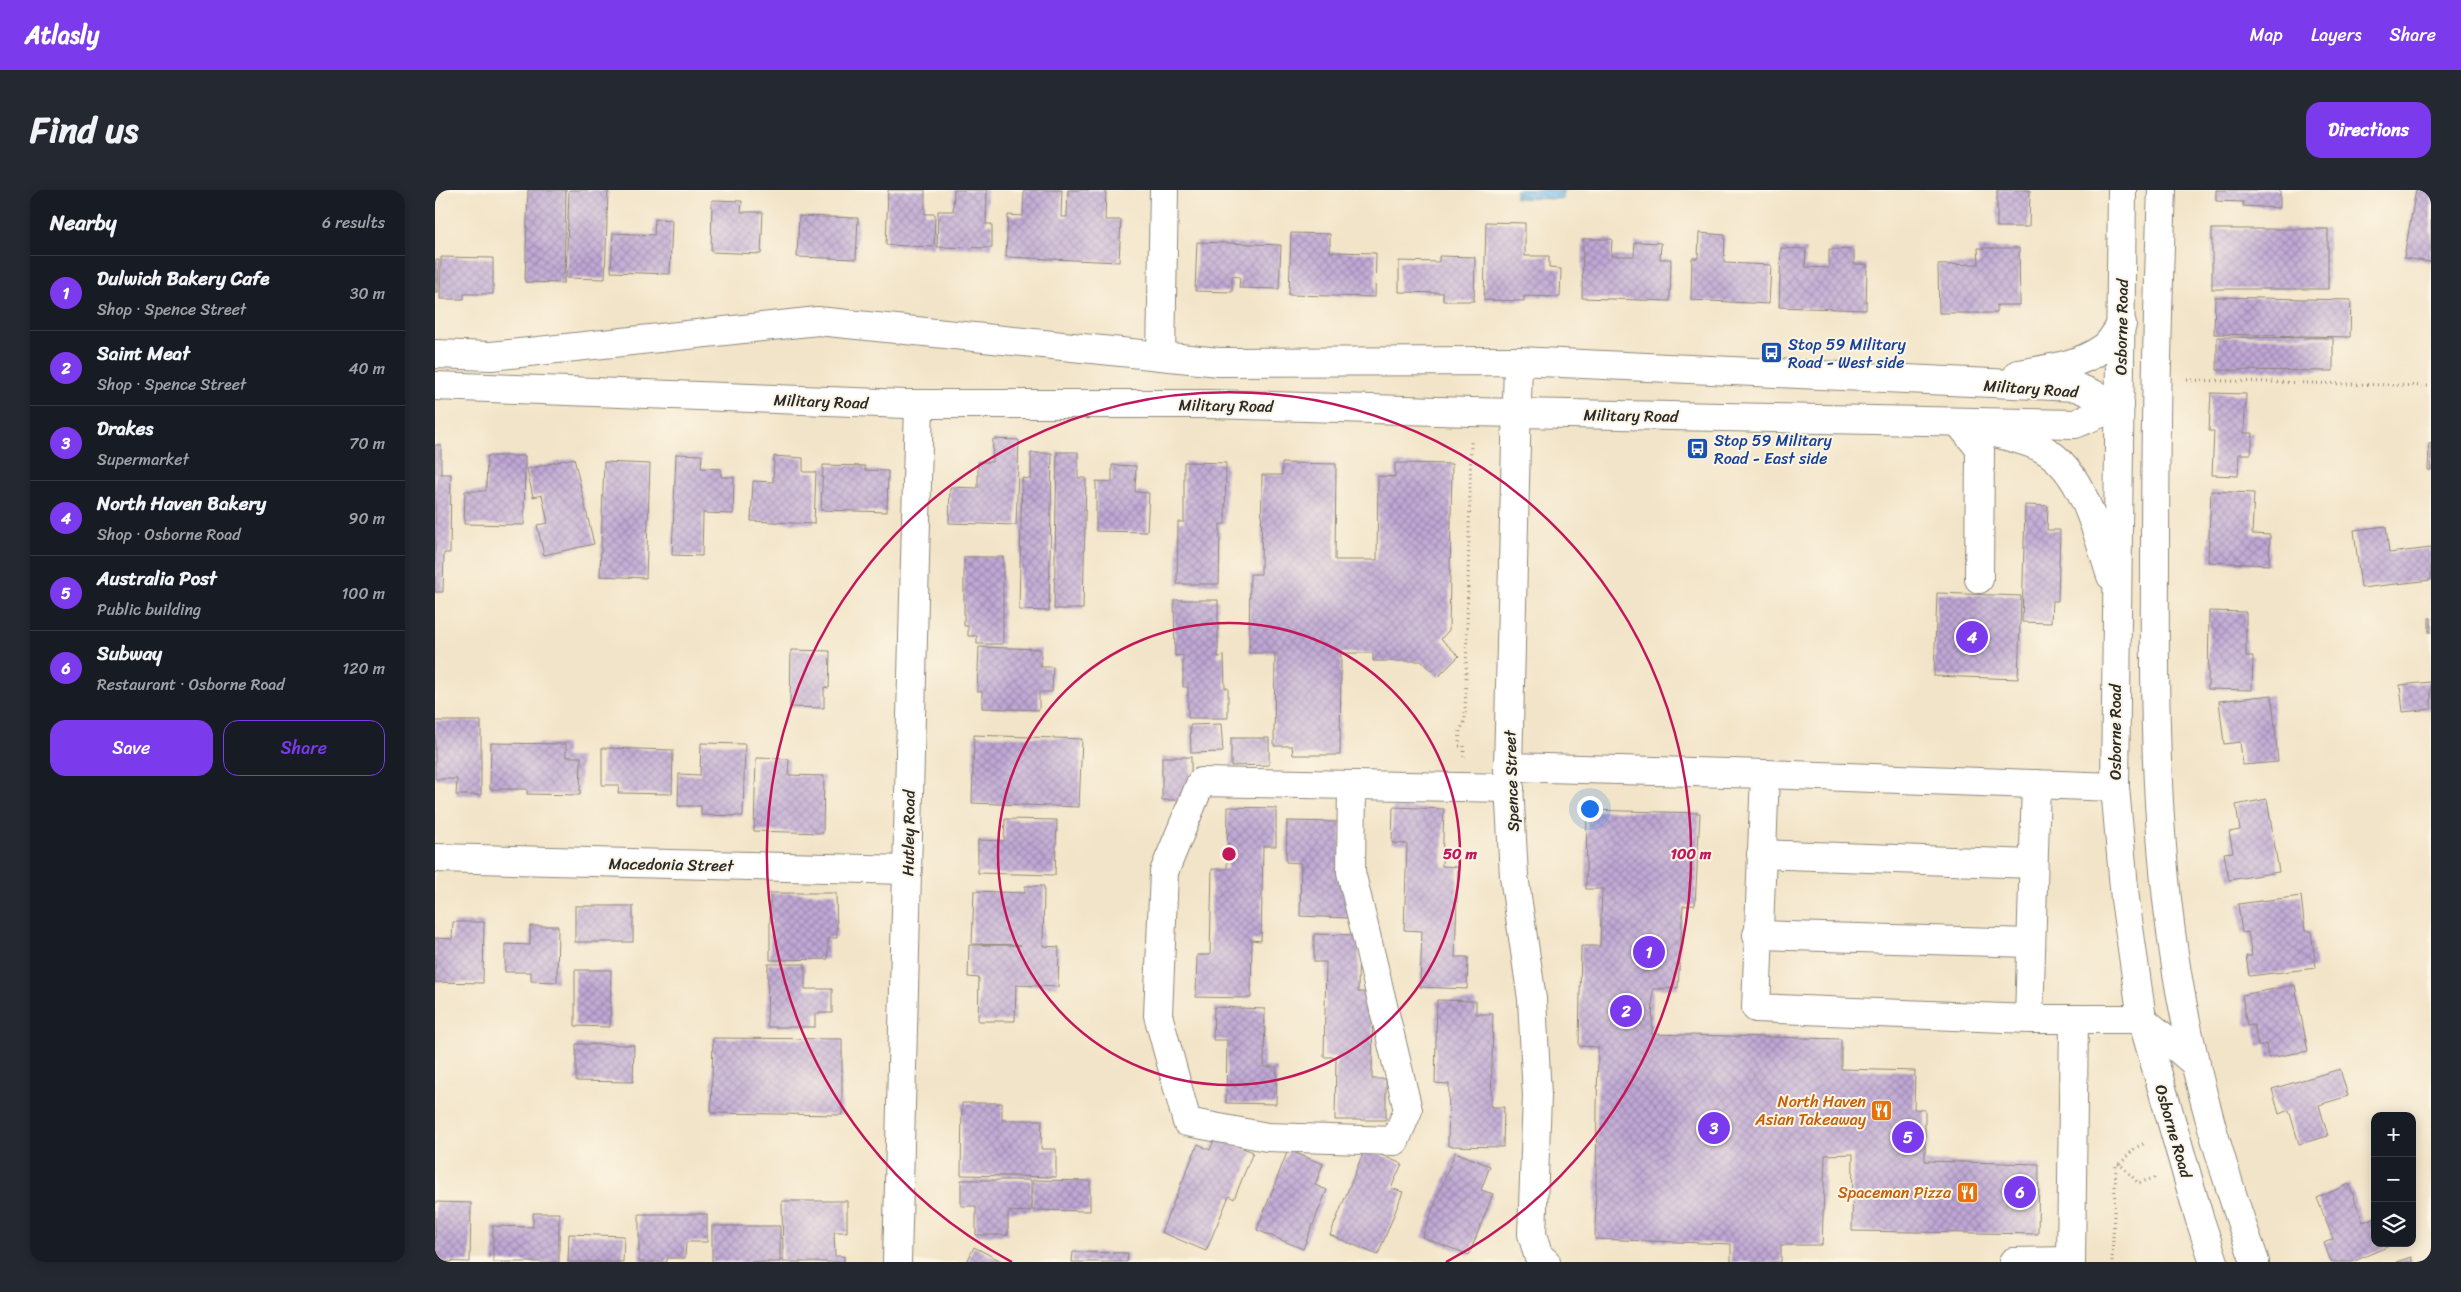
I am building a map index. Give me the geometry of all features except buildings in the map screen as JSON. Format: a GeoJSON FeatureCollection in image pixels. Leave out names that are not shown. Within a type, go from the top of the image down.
{"type":"FeatureCollection","features":[{"type":"Feature","properties":{"kind":"street"},"geometry":{"type":"LineString","coordinates":[[1161,356],[1164,190]]}},
{"type":"Feature","properties":{"kind":"street","name":"Osborne Road"},"geometry":{"type":"LineString","coordinates":[[2122,190],[2122,324],[2115,787],[2125,899],[2142,1019],[2214,1262]]}},
{"type":"Feature","properties":{"kind":"street"},"geometry":{"type":"LineString","coordinates":[[2162,190],[2156,342],[2154,676],[2159,825],[2177,973],[2196,1064],[2235,1206],[2255,1262]]}},
{"type":"Feature","properties":{"kind":"street","name":"Military Road"},"geometry":{"type":"LineString","coordinates":[[435,354],[491,356],[818,321],[1219,362],[1518,361],[1962,384],[2076,387],[2120,405]]}},
{"type":"Feature","properties":{"kind":"street"},"geometry":{"type":"LineString","coordinates":[[1962,384],[2060,367],[2085,358],[2104,348],[2122,324]]}},
{"type":"Feature","properties":{"kind":"street"},"geometry":{"type":"LineString","coordinates":[[2155,470],[2120,405],[2156,342]]}},
{"type":"Feature","properties":{"kind":"street","name":"Spence Street"},"geometry":{"type":"LineString","coordinates":[[1518,361],[1509,778],[1514,876],[1532,999],[1537,1096],[1531,1199],[1532,1234],[1538,1255],[1546,1262]]}},
{"type":"Feature","properties":{"kind":"street","name":"Military Road"},"geometry":{"type":"LineString","coordinates":[[435,386],[919,404],[1209,404],[1471,412],[2075,424],[2120,405]]}},
{"type":"Feature","properties":{"kind":"street","name":"Hutley Road"},"geometry":{"type":"LineString","coordinates":[[897,1262],[919,404]]}},
{"type":"Feature","properties":{"kind":"street"},"geometry":{"type":"LineString","coordinates":[[1958,422],[1980,450],[1979,579]]}},
{"type":"Feature","properties":{"kind":"street"},"geometry":{"type":"LineString","coordinates":[[1958,422],[2037,446],[2057,460],[2082,492],[2117,594]]}},
{"type":"Feature","properties":{"kind":"street"},"geometry":{"type":"LineString","coordinates":[[1352,785],[1351,872],[1408,1110],[1395,1140],[1267,1137],[1187,1122],[1158,1014],[1165,872],[1201,782],[1463,787],[1509,778],[1765,774],[2115,787]]}},
{"type":"Feature","properties":{"kind":"street"},"geometry":{"type":"LineString","coordinates":[[1765,774],[1757,935],[1756,1008],[2029,1019],[2142,1019],[2196,1064]]}},
{"type":"Feature","properties":{"kind":"street"},"geometry":{"type":"LineString","coordinates":[[2029,1019],[2036,784]]}},
{"type":"Feature","properties":{"kind":"street"},"geometry":{"type":"LineString","coordinates":[[1761,854],[2033,864]]}},
{"type":"Feature","properties":{"kind":"street","name":"Macedonia Street"},"geometry":{"type":"LineString","coordinates":[[435,858],[907,870]]}},
{"type":"Feature","properties":{"kind":"street"},"geometry":{"type":"LineString","coordinates":[[1757,935],[2031,943]]}},
{"type":"Feature","properties":{"kind":"street"},"geometry":{"type":"LineString","coordinates":[[2142,1019],[2177,973]]}},
{"type":"Feature","properties":{"kind":"street"},"geometry":{"type":"LineString","coordinates":[[2013,1262],[2071,1261],[2074,1019]]}},
{"type":"Feature","properties":{"kind":"path"},"geometry":{"type":"LineString","coordinates":[[2185,380],[2431,386]]}},
{"type":"Feature","properties":{"kind":"path"},"geometry":{"type":"LineString","coordinates":[[1463,787],[1464,746],[1459,746],[1460,731],[1465,720],[1471,412]]}},
{"type":"Feature","properties":{"kind":"path"},"geometry":{"type":"LineString","coordinates":[[2112,1262],[2116,1164],[2120,1164],[2135,1148],[2145,1143]]}},
{"type":"Feature","properties":{"kind":"path"},"geometry":{"type":"LineString","coordinates":[[2120,1164],[2138,1183],[2185,1168]]}},
{"type":"Feature","properties":{"kind":"water"},"geometry":{"type":"Polygon","coordinates":[[[1516,190],[1563,190],[1563,199],[1515,198],[1516,190]]]}},
{"type":"Feature","properties":{"kind":"place","name":"Stop 59 Military Road - West side"},"geometry":{"type":"Point","coordinates":[1772,353]}},
{"type":"Feature","properties":{"kind":"place","name":"Stop 59 Military Road - East side"},"geometry":{"type":"Point","coordinates":[1698,449]}},
{"type":"Feature","properties":{"kind":"place","name":"North Haven Bakery"},"geometry":{"type":"Point","coordinates":[1972,637]}},
{"type":"Feature","properties":{"kind":"place","name":"Dulwich Bakery Cafe"},"geometry":{"type":"Point","coordinates":[1649,952]}},
{"type":"Feature","properties":{"kind":"place","name":"Saint Meat"},"geometry":{"type":"Point","coordinates":[1626,1011]}},
{"type":"Feature","properties":{"kind":"place","name":"North Haven Asian Takeaway"},"geometry":{"type":"Point","coordinates":[1882,1110]}},
{"type":"Feature","properties":{"kind":"place","name":"Drakes"},"geometry":{"type":"Point","coordinates":[1714,1128]}},
{"type":"Feature","properties":{"kind":"place","name":"Australia Post"},"geometry":{"type":"Point","coordinates":[1908,1137]}},
{"type":"Feature","properties":{"kind":"place","name":"Spaceman Pizza"},"geometry":{"type":"Point","coordinates":[1967,1192]}},
{"type":"Feature","properties":{"kind":"place","name":"Subway"},"geometry":{"type":"Point","coordinates":[2020,1192]}}]}
